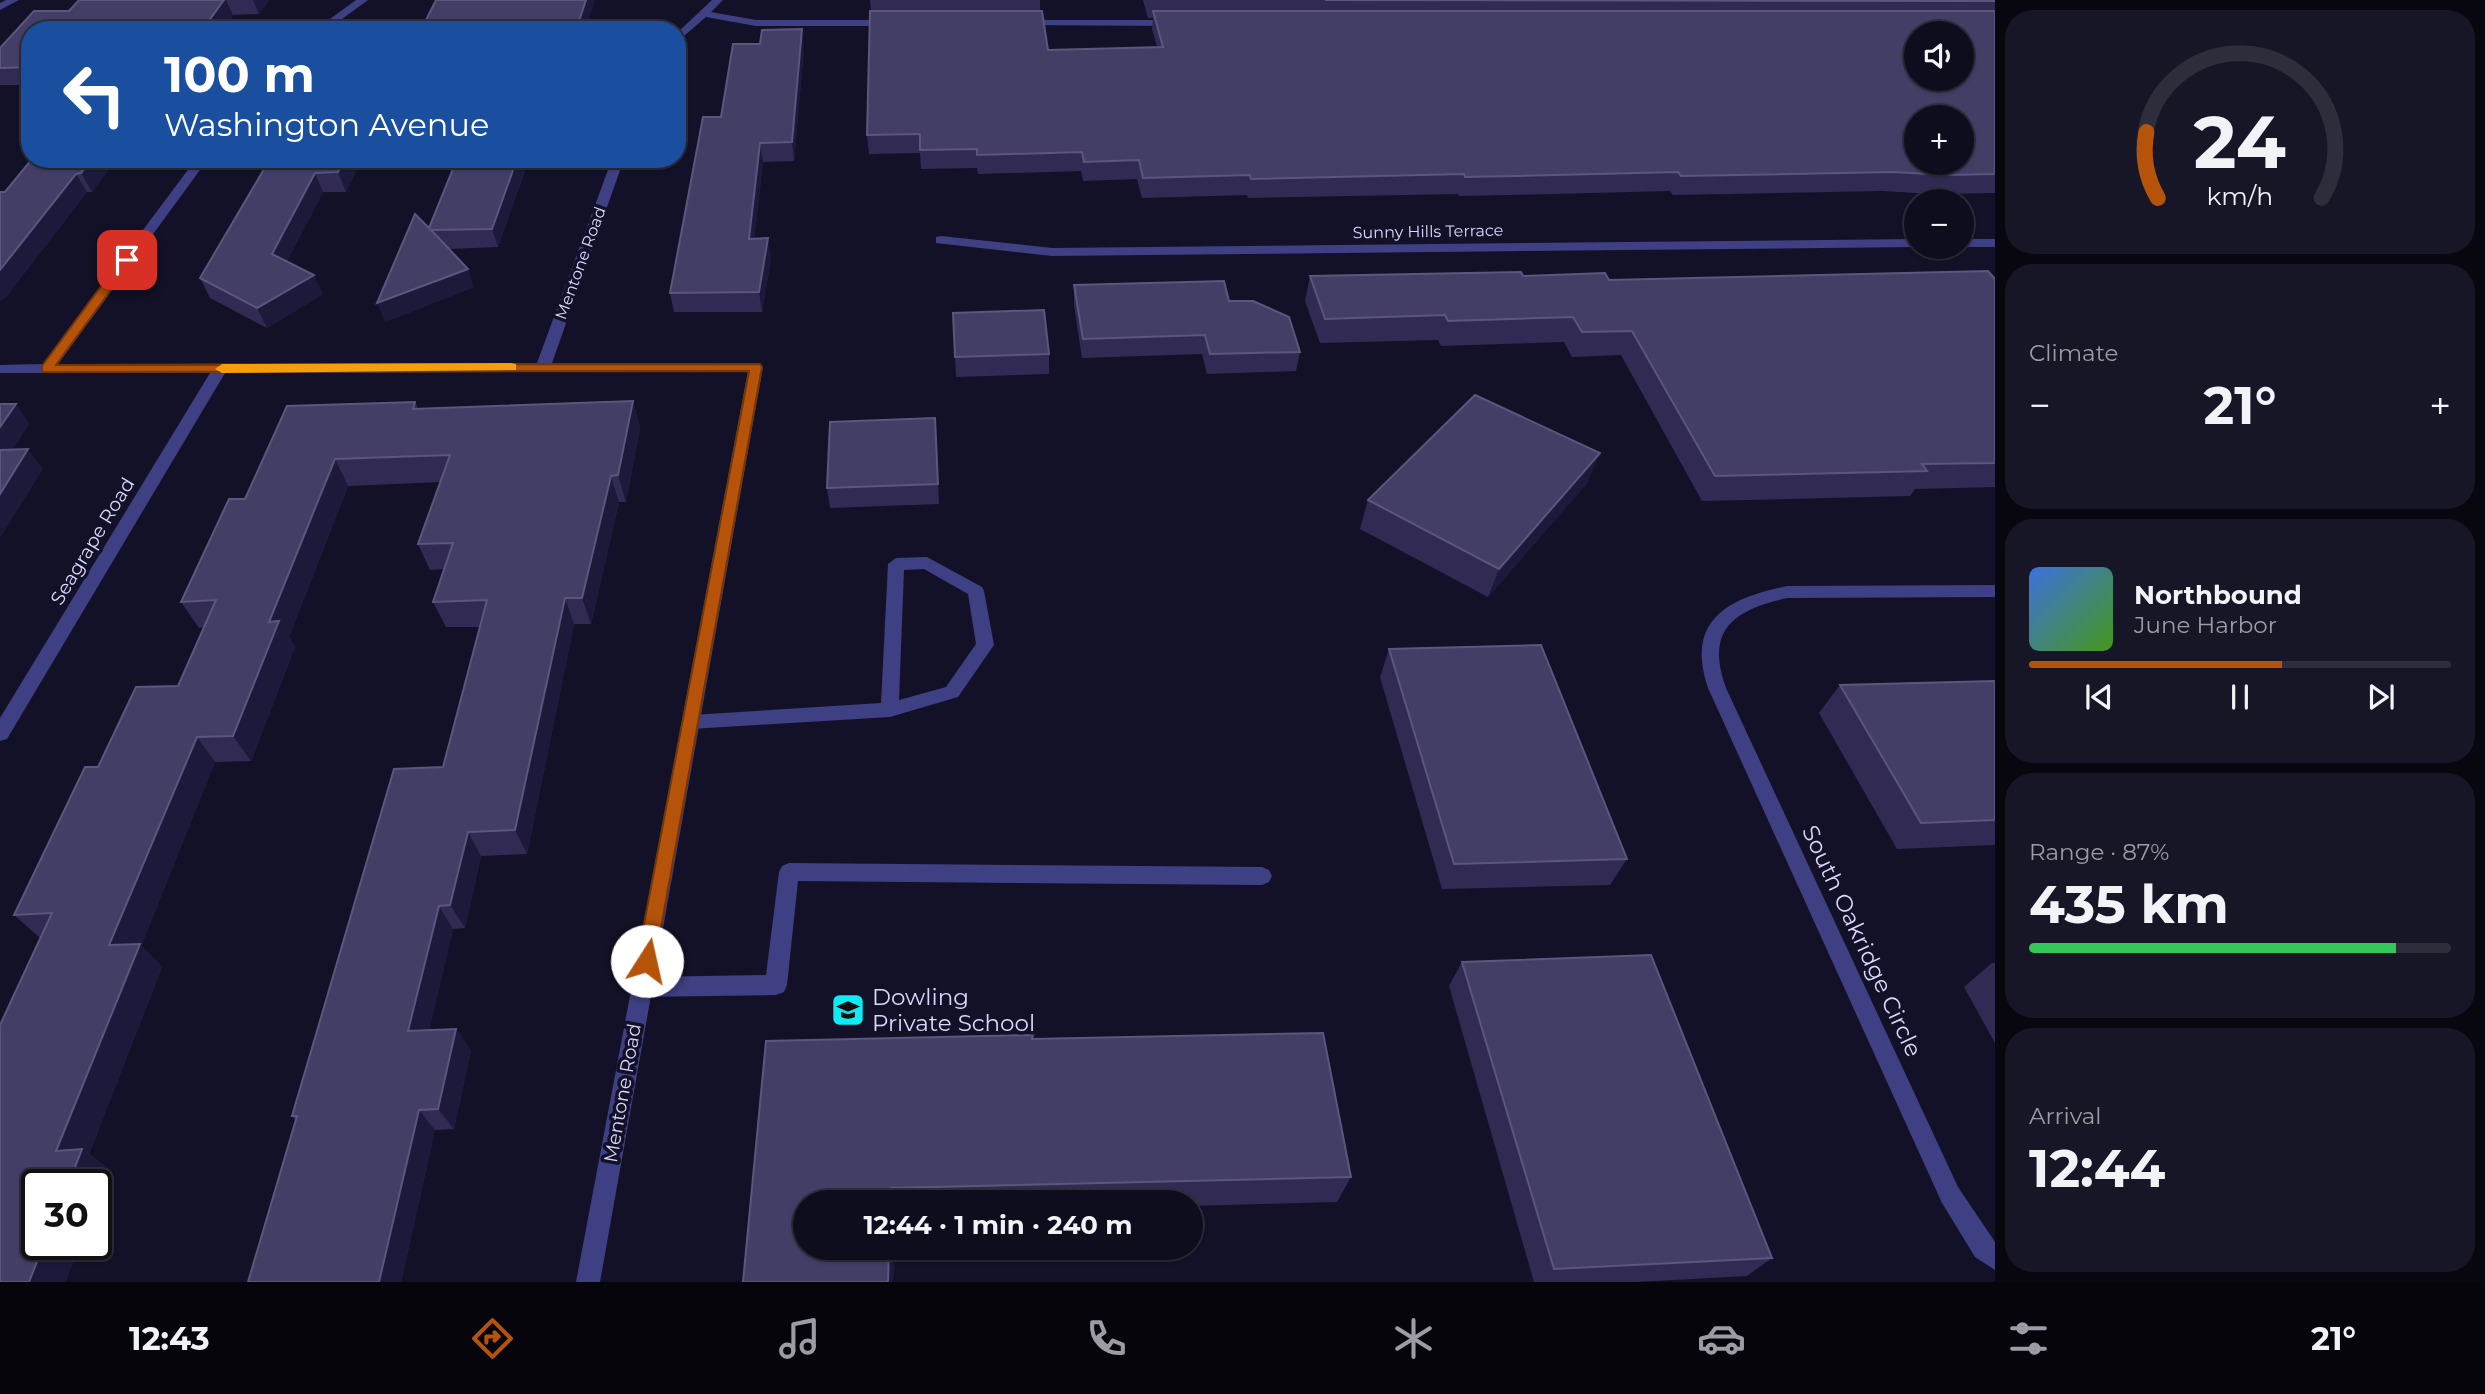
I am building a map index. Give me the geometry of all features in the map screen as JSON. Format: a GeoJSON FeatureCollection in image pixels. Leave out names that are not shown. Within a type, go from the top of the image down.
{"type":"FeatureCollection","features":[{"type":"Feature","properties":{"kind":"street"},"geometry":{"type":"LineString","coordinates":[[0,7],[14,0]]}},
{"type":"Feature","properties":{"kind":"street"},"geometry":{"type":"LineString","coordinates":[[333,21],[363,0]]}},
{"type":"Feature","properties":{"kind":"street"},"geometry":{"type":"LineString","coordinates":[[686,31],[718,0]]}},
{"type":"Feature","properties":{"kind":"street"},"geometry":{"type":"LineString","coordinates":[[704,14],[756,23],[908,23]]}},
{"type":"Feature","properties":{"kind":"street"},"geometry":{"type":"LineString","coordinates":[[1010,23],[1188,23]]}},
{"type":"Feature","properties":{"kind":"street"},"geometry":{"type":"LineString","coordinates":[[47,369],[195,168]]}},
{"type":"Feature","properties":{"kind":"street","name":"Mentone Road"},"geometry":{"type":"LineString","coordinates":[[587,1282],[756,367],[544,367],[615,168]]}},
{"type":"Feature","properties":{"kind":"street","name":"Sunny Hills Terrace"},"geometry":{"type":"LineString","coordinates":[[941,240],[1052,252],[1904,243]]}},
{"type":"Feature","properties":{"kind":"street"},"geometry":{"type":"LineString","coordinates":[[1974,243],[1995,243]]}},
{"type":"Feature","properties":{"kind":"street"},"geometry":{"type":"LineString","coordinates":[[0,369],[544,367]]}},
{"type":"Feature","properties":{"kind":"street","name":"Seagrape Road"},"geometry":{"type":"LineString","coordinates":[[0,734],[220,369]]}},
{"type":"Feature","properties":{"kind":"street"},"geometry":{"type":"LineString","coordinates":[[691,722],[890,710],[952,692],[985,645],[976,591],[927,563],[896,564],[890,710]]}},
{"type":"Feature","properties":{"kind":"street","name":"South Oakridge Circle"},"geometry":{"type":"LineString","coordinates":[[1995,592],[1787,592],[1754,598],[1728,613],[1713,634],[1709,660],[1717,688],[1950,1195],[1984,1248],[1995,1258]]}},
{"type":"Feature","properties":{"kind":"street"},"geometry":{"type":"LineString","coordinates":[[642,987],[776,985],[789,872],[1262,876]]}},
{"type":"Feature","properties":{"kind":"building"},"geometry":{"type":"Polygon","coordinates":[[[79,0],[224,0],[209,21],[25,21],[34,11],[69,11],[79,0]]]}},
{"type":"Feature","properties":{"kind":"building"},"geometry":{"type":"Polygon","coordinates":[[[436,0],[586,0],[579,21],[426,21],[436,0]]]}},
{"type":"Feature","properties":{"kind":"building"},"geometry":{"type":"Polygon","coordinates":[[[1325,0],[1995,0],[1995,1],[1325,0]]]}},
{"type":"Feature","properties":{"kind":"building"},"geometry":{"type":"Polygon","coordinates":[[[870,11],[1042,11],[1048,50],[1163,47],[1153,11],[1995,11],[1995,174],[1974,174],[1974,105],[1904,105],[1904,173],[1681,176],[1678,172],[1465,177],[1464,174],[1251,179],[1250,175],[1143,178],[1139,160],[1084,162],[1082,152],[977,155],[977,149],[920,150],[920,134],[867,135],[870,11]]]}},
{"type":"Feature","properties":{"kind":"building"},"geometry":{"type":"Polygon","coordinates":[[[21,25],[21,67],[0,68],[0,48],[21,25]]]}},
{"type":"Feature","properties":{"kind":"building"},"geometry":{"type":"Polygon","coordinates":[[[802,29],[792,142],[760,143],[749,239],[768,238],[759,292],[670,293],[703,117],[721,117],[733,44],[760,44],[762,30],[802,29]]]}},
{"type":"Feature","properties":{"kind":"building"},"geometry":{"type":"Polygon","coordinates":[[[25,168],[85,168],[76,174],[0,270],[0,192],[5,192],[25,168]]]}},
{"type":"Feature","properties":{"kind":"building"},"geometry":{"type":"Polygon","coordinates":[[[265,168],[340,168],[338,172],[315,173],[272,254],[314,275],[257,308],[200,278],[265,168]]]}},
{"type":"Feature","properties":{"kind":"building"},"geometry":{"type":"Polygon","coordinates":[[[453,168],[514,168],[492,229],[431,230],[468,269],[377,303],[415,214],[429,228],[453,168]]]}},
{"type":"Feature","properties":{"kind":"building"},"geometry":{"type":"Polygon","coordinates":[[[1988,271],[1995,279],[1995,463],[1922,464],[1927,471],[1715,476],[1632,331],[1582,332],[1573,317],[1448,321],[1445,315],[1325,319],[1310,276],[1521,272],[1523,276],[1605,273],[1609,280],[1988,271]]]}},
{"type":"Feature","properties":{"kind":"building"},"geometry":{"type":"Polygon","coordinates":[[[1224,281],[1229,301],[1253,301],[1289,317],[1300,352],[1210,354],[1205,335],[1083,339],[1074,285],[1224,281]]]}},
{"type":"Feature","properties":{"kind":"building"},"geometry":{"type":"Polygon","coordinates":[[[1044,310],[1049,354],[955,357],[953,313],[1044,310]]]}},
{"type":"Feature","properties":{"kind":"building"},"geometry":{"type":"Polygon","coordinates":[[[1475,395],[1600,453],[1499,569],[1368,500],[1475,395]]]}},
{"type":"Feature","properties":{"kind":"building"},"geometry":{"type":"Polygon","coordinates":[[[633,401],[618,475],[611,476],[582,598],[565,598],[515,830],[468,832],[450,905],[439,906],[408,1031],[456,1029],[438,1109],[419,1110],[379,1282],[248,1282],[297,1116],[292,1116],[394,769],[443,767],[487,600],[433,602],[453,543],[418,544],[450,455],[335,459],[269,622],[279,621],[233,736],[197,737],[109,945],[140,944],[56,1151],[82,1149],[74,1169],[21,1169],[21,1260],[38,1260],[29,1282],[0,1282],[0,1025],[52,913],[14,915],[85,767],[98,767],[136,687],[178,686],[216,600],[181,602],[229,499],[245,499],[287,406],[415,402],[413,409],[633,401]]]}},
{"type":"Feature","properties":{"kind":"building"},"geometry":{"type":"Polygon","coordinates":[[[0,404],[16,404],[0,427],[0,404]]]}},
{"type":"Feature","properties":{"kind":"building"},"geometry":{"type":"Polygon","coordinates":[[[935,418],[938,484],[827,488],[830,422],[935,418]]]}},
{"type":"Feature","properties":{"kind":"building"},"geometry":{"type":"Polygon","coordinates":[[[28,449],[0,494],[0,450],[28,449]]]}},
{"type":"Feature","properties":{"kind":"building"},"geometry":{"type":"Polygon","coordinates":[[[1541,645],[1627,859],[1454,864],[1389,649],[1541,645]]]}},
{"type":"Feature","properties":{"kind":"building"},"geometry":{"type":"Polygon","coordinates":[[[1995,681],[1995,820],[1921,823],[1840,685],[1995,681]]]}},
{"type":"Feature","properties":{"kind":"building"},"geometry":{"type":"Polygon","coordinates":[[[1651,955],[1772,1258],[1554,1269],[1462,962],[1651,955]]]}},
{"type":"Feature","properties":{"kind":"building"},"geometry":{"type":"Polygon","coordinates":[[[1323,1033],[1351,1177],[891,1190],[793,1190],[793,1260],[889,1260],[888,1282],[743,1282],[766,1041],[1033,1035],[1032,1039],[1323,1033]]]}},
{"type":"Feature","properties":{"kind":"slow traffic"},"geometry":{"type":"LineString","coordinates":[[222,369],[511,367]]}},
{"type":"Feature","properties":{"kind":"place","name":"Dowling Private School"},"geometry":{"type":"Point","coordinates":[848,1010]}},
{"type":"Feature","properties":{"kind":"route"},"geometry":{"type":"LineString","coordinates":[[127,260],[47,369],[756,367],[647,961]]}}]}
